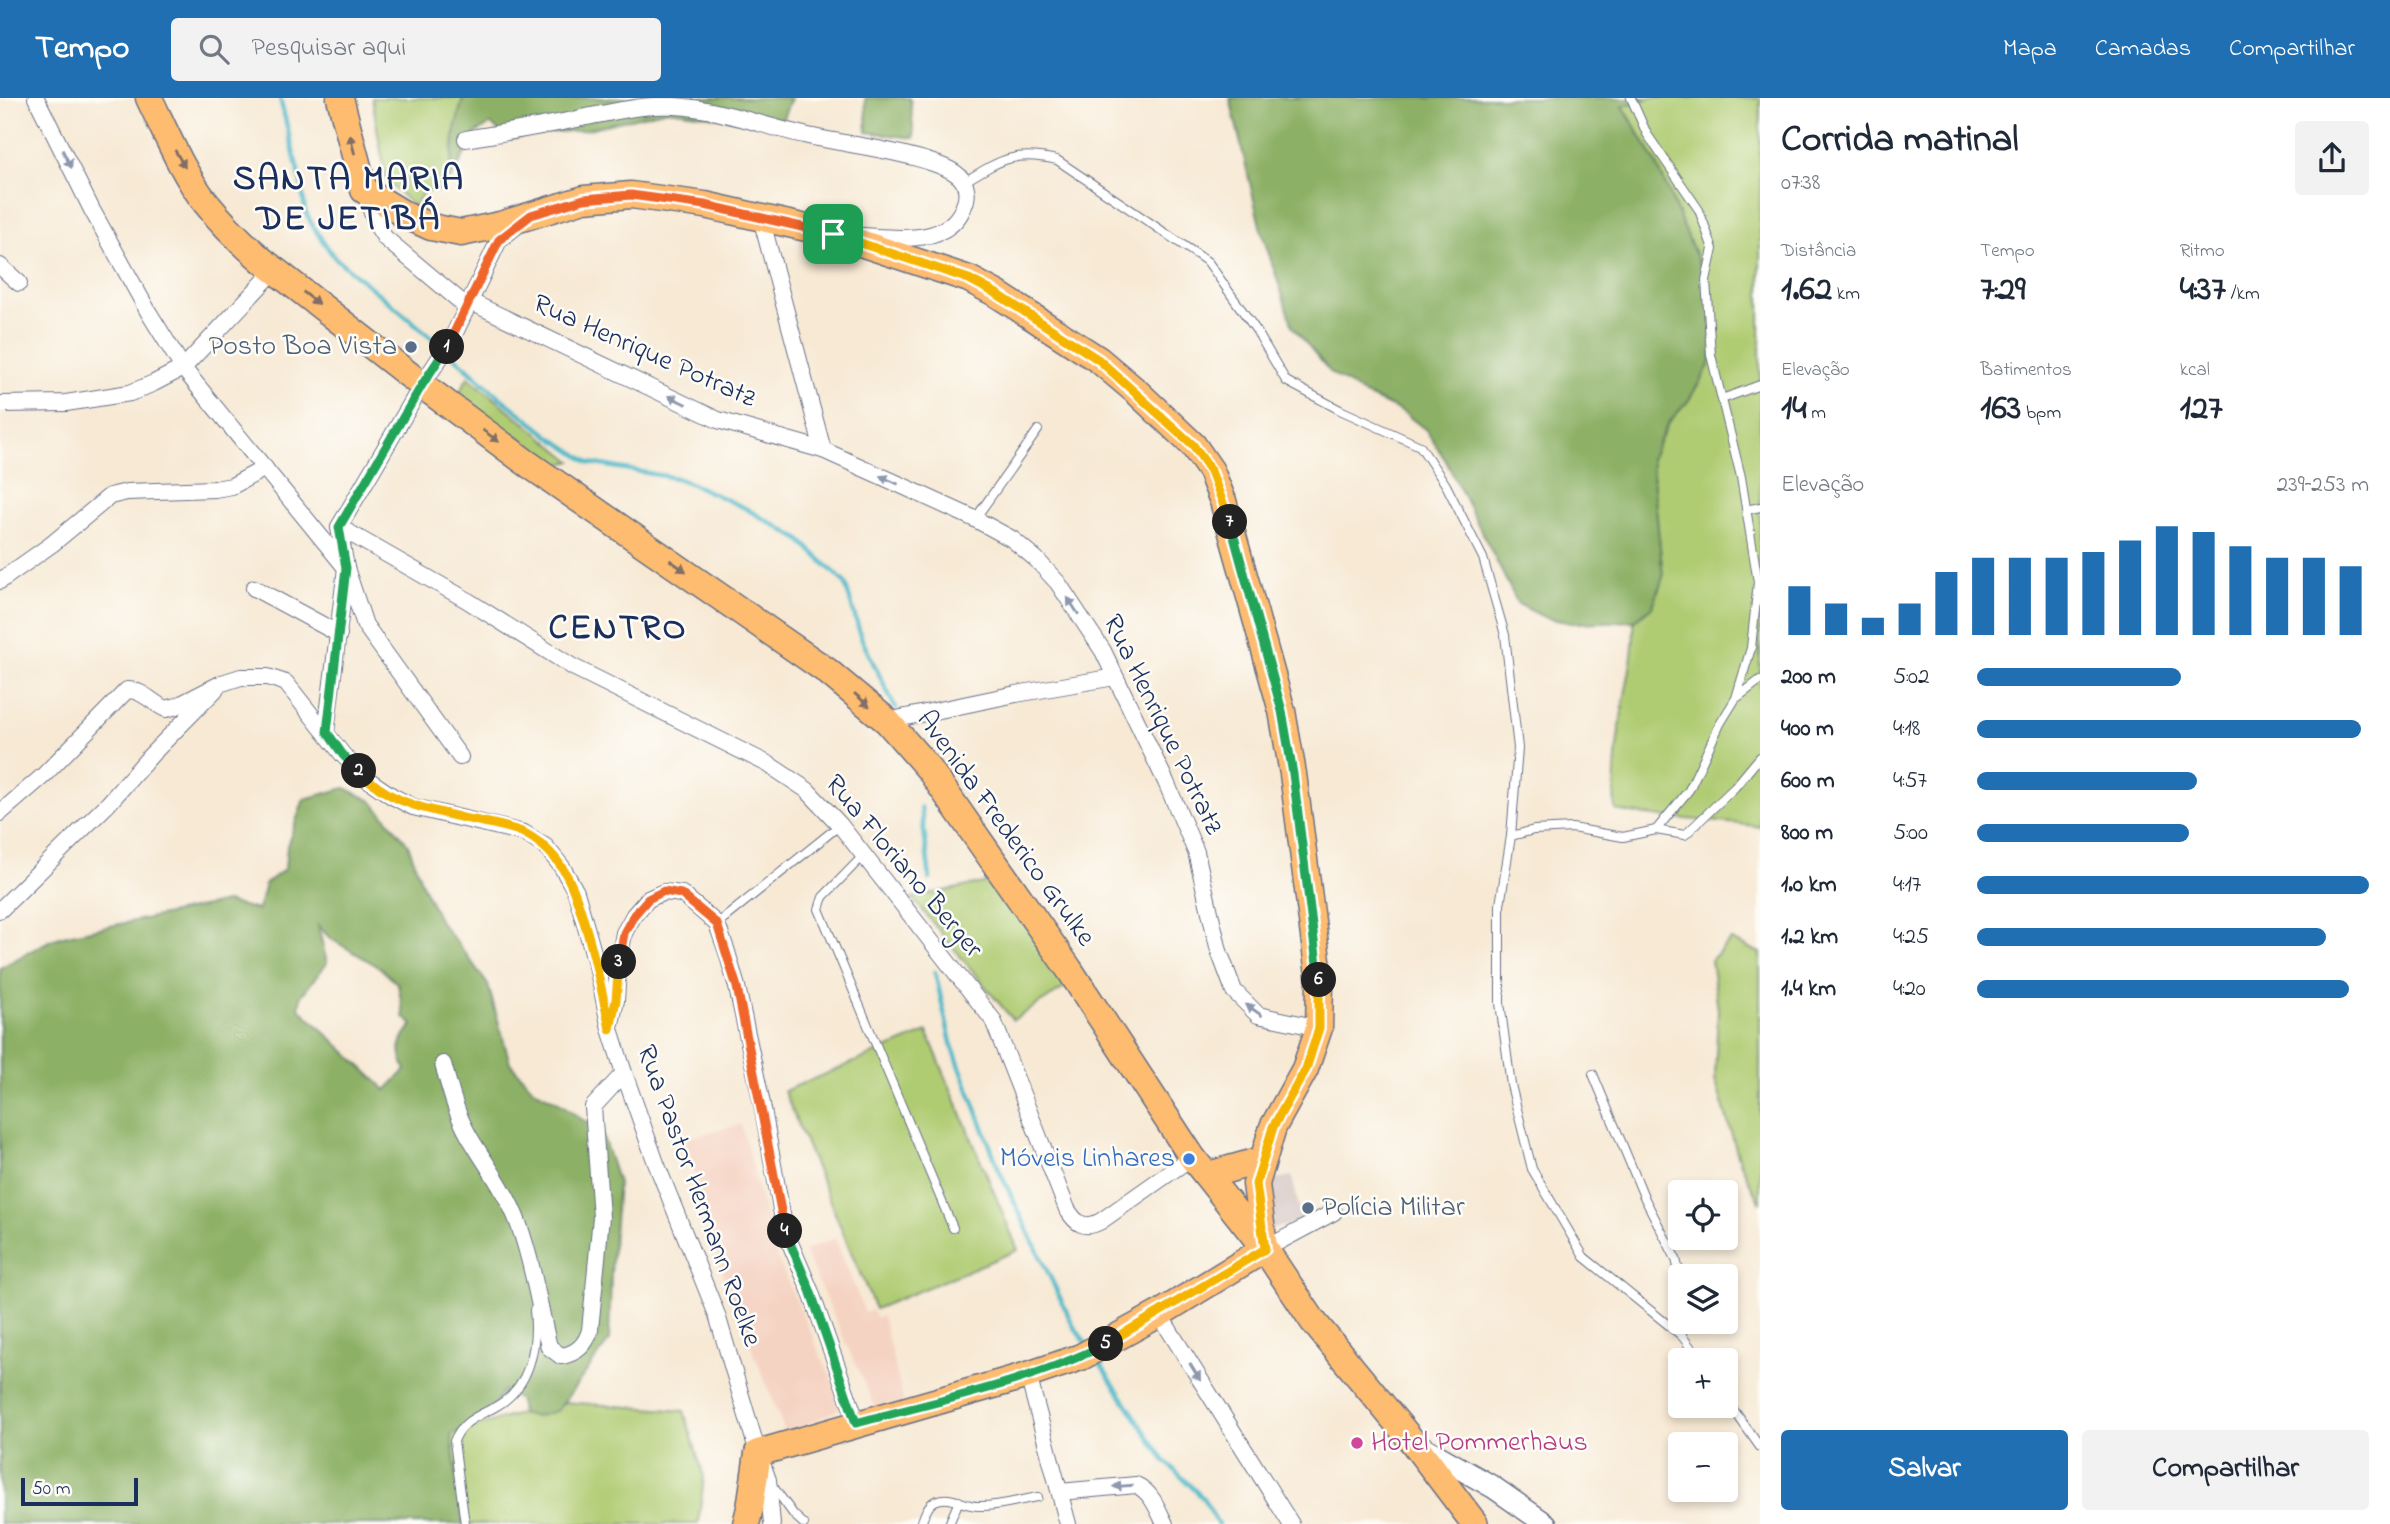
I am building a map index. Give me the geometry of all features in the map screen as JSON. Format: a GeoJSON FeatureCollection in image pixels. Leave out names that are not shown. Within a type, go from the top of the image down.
{"type":"FeatureCollection","features":[{"type":"Feature","properties":{"kind":"main road","name":"Avenida Frederico Grulke"},"geometry":{"type":"LineString","coordinates":[[149,98],[205,201],[239,240],[275,270],[429,375],[524,461],[828,671],[887,721],[929,769],[1069,969],[1200,1166],[1265,1249],[1312,1321],[1412,1441],[1475,1524]]}},
{"type":"Feature","properties":{"kind":"main road"},"geometry":{"type":"LineString","coordinates":[[340,98],[364,190],[431,227],[461,233],[500,225],[584,199],[631,195],[705,205],[833,234],[969,279],[1099,360],[1193,445],[1211,471],[1232,530],[1282,711],[1293,774],[1318,971],[1319,1028],[1306,1069],[1273,1127],[1256,1184],[1265,1249],[1159,1314],[1081,1357],[1028,1375],[758,1453],[746,1524]]}},
{"type":"Feature","properties":{"kind":"main road"},"geometry":{"type":"LineString","coordinates":[[1200,1166],[1262,1160]]}},
{"type":"Feature","properties":{"kind":"street"},"geometry":{"type":"LineString","coordinates":[[36,98],[99,222],[183,368],[346,568],[327,732]]}},
{"type":"Feature","properties":{"kind":"street"},"geometry":{"type":"LineString","coordinates":[[466,139],[624,108],[685,106],[715,111],[823,140],[923,159],[957,173],[964,182],[967,196],[959,217],[938,233],[912,238],[833,234]]}},
{"type":"Feature","properties":{"kind":"street","name":"Rua Henrique Potratz"},"geometry":{"type":"LineString","coordinates":[[364,190],[376,224],[385,238],[468,304],[718,420],[823,450],[975,519],[1012,540],[1036,559],[1058,583],[1103,651],[1192,843],[1219,951],[1234,991],[1258,1015],[1319,1028]]}},
{"type":"Feature","properties":{"kind":"street"},"geometry":{"type":"LineString","coordinates":[[460,757],[365,625],[346,568],[339,527],[451,341],[499,240],[531,215]]}},
{"type":"Feature","properties":{"kind":"street"},"geometry":{"type":"LineString","coordinates":[[761,218],[823,450]]}},
{"type":"Feature","properties":{"kind":"street"},"geometry":{"type":"LineString","coordinates":[[0,266],[19,283]]}},
{"type":"Feature","properties":{"kind":"street"},"geometry":{"type":"LineString","coordinates":[[0,404],[66,403],[130,393],[183,368],[275,270]]}},
{"type":"Feature","properties":{"kind":"street"},"geometry":{"type":"LineString","coordinates":[[0,581],[52,544],[110,496],[127,492],[232,486],[265,468]]}},
{"type":"Feature","properties":{"kind":"street","name":"Rua Floriano Berger"},"geometry":{"type":"LineString","coordinates":[[339,527],[465,599],[573,667],[768,764],[807,790],[840,825],[993,1020],[1068,1209],[1077,1223],[1094,1225],[1200,1166]]}},
{"type":"Feature","properties":{"kind":"street"},"geometry":{"type":"LineString","coordinates":[[254,589],[339,634]]}},
{"type":"Feature","properties":{"kind":"street","name":"Rua Pastor Hermann Roelke"},"geometry":{"type":"LineString","coordinates":[[0,813],[43,776],[127,690],[141,693],[153,704],[166,709],[222,682],[254,675],[286,683],[343,755],[367,779],[392,796],[413,807],[524,832],[546,847],[562,867],[576,892],[598,970],[610,1029],[624,1073],[656,1163],[717,1315],[768,1480],[772,1524]]}},
{"type":"Feature","properties":{"kind":"street"},"geometry":{"type":"LineString","coordinates":[[887,721],[1115,677]]}},
{"type":"Feature","properties":{"kind":"street"},"geometry":{"type":"LineString","coordinates":[[0,910],[108,804],[222,682]]}},
{"type":"Feature","properties":{"kind":"street"},"geometry":{"type":"LineString","coordinates":[[610,1029],[624,933],[634,915],[648,899],[664,891],[681,894],[717,924],[737,987],[785,1231],[810,1290],[856,1423]]}},
{"type":"Feature","properties":{"kind":"street"},"geometry":{"type":"LineString","coordinates":[[443,1065],[452,1096],[468,1133],[501,1186],[515,1215],[524,1239],[549,1347],[561,1356],[572,1354],[582,1346],[590,1330],[601,1217],[593,1107],[624,1073]]}},
{"type":"Feature","properties":{"kind":"street"},"geometry":{"type":"LineString","coordinates":[[1265,1249],[1334,1212]]}},
{"type":"Feature","properties":{"kind":"street"},"geometry":{"type":"LineString","coordinates":[[1159,1314],[1291,1524]]}},
{"type":"Feature","properties":{"kind":"street"},"geometry":{"type":"LineString","coordinates":[[1028,1375],[1068,1524]]}},
{"type":"Feature","properties":{"kind":"street"},"geometry":{"type":"LineString","coordinates":[[1412,1441],[1493,1487],[1546,1524]]}},
{"type":"Feature","properties":{"kind":"street"},"geometry":{"type":"LineString","coordinates":[[1060,1492],[1136,1485],[1151,1498],[1165,1524]]}},
{"type":"Feature","properties":{"kind":"lane"},"geometry":{"type":"LineString","coordinates":[[1631,98],[1647,134],[1699,210],[1713,249],[1706,280],[1711,355],[1746,510],[1758,582],[1751,648],[1736,698],[1720,724],[1689,790],[1656,831]]}},
{"type":"Feature","properties":{"kind":"lane"},"geometry":{"type":"LineString","coordinates":[[964,182],[1000,160],[1032,154],[1057,160],[1208,262],[1256,330],[1286,382],[1420,446],[1446,485],[1483,558],[1505,635],[1518,748],[1511,835],[1500,905],[1500,1003],[1511,1085],[1532,1169],[1584,1257],[1682,1336],[1691,1348]]}},
{"type":"Feature","properties":{"kind":"lane"},"geometry":{"type":"LineString","coordinates":[[1722,399],[1760,385]]}},
{"type":"Feature","properties":{"kind":"lane"},"geometry":{"type":"LineString","coordinates":[[975,519],[1038,430]]}},
{"type":"Feature","properties":{"kind":"lane"},"geometry":{"type":"LineString","coordinates":[[1746,510],[1760,507]]}},
{"type":"Feature","properties":{"kind":"lane"},"geometry":{"type":"LineString","coordinates":[[1736,698],[1760,680]]}},
{"type":"Feature","properties":{"kind":"lane"},"geometry":{"type":"LineString","coordinates":[[1511,835],[1534,830],[1572,828],[1623,837],[1656,831],[1685,835],[1735,787],[1760,757]]}},
{"type":"Feature","properties":{"kind":"lane"},"geometry":{"type":"LineString","coordinates":[[717,924],[840,825]]}},
{"type":"Feature","properties":{"kind":"lane"},"geometry":{"type":"LineString","coordinates":[[864,855],[823,897],[819,909],[953,1228]]}},
{"type":"Feature","properties":{"kind":"lane"},"geometry":{"type":"LineString","coordinates":[[1593,1074],[1646,1199],[1677,1264]]}},
{"type":"Feature","properties":{"kind":"lane"},"geometry":{"type":"LineString","coordinates":[[465,1524],[454,1441],[458,1430],[466,1421],[508,1398],[527,1372],[535,1345],[531,1272]]}},
{"type":"Feature","properties":{"kind":"lane"},"geometry":{"type":"LineString","coordinates":[[1738,1416],[1760,1447]]}},
{"type":"Feature","properties":{"kind":"lane"},"geometry":{"type":"LineString","coordinates":[[768,1480],[804,1524]]}},
{"type":"Feature","properties":{"kind":"lane"},"geometry":{"type":"LineString","coordinates":[[921,1524],[932,1502],[949,1499],[971,1505],[989,1506],[1038,1497]]}},
{"type":"Feature","properties":{"kind":"lane"},"geometry":{"type":"LineString","coordinates":[[949,1524],[959,1501]]}},
{"type":"Feature","properties":{"kind":"shaded area"},"geometry":{"type":"Polygon","coordinates":[[[741,1124],[777,1257],[844,1407],[786,1434],[725,1281],[685,1139],[741,1124]]]}},
{"type":"Feature","properties":{"kind":"shaded area"},"geometry":{"type":"Polygon","coordinates":[[[1292,1176],[1302,1222],[1270,1229],[1261,1182],[1292,1176]]]}},
{"type":"Feature","properties":{"kind":"shaded area"},"geometry":{"type":"Polygon","coordinates":[[[835,1238],[865,1313],[872,1310],[876,1318],[882,1316],[904,1402],[876,1409],[804,1251],[835,1238]]]}},
{"type":"Feature","properties":{"kind":"green space"},"geometry":{"type":"Polygon","coordinates":[[[372,98],[463,98],[455,129],[449,181],[442,190],[424,191],[414,207],[386,180],[372,98]]]}},
{"type":"Feature","properties":{"kind":"green space"},"geometry":{"type":"Polygon","coordinates":[[[463,98],[791,98],[780,126],[668,110],[584,130],[532,134],[509,140],[491,124],[476,133],[450,181],[455,129],[463,98]]]}},
{"type":"Feature","properties":{"kind":"green space"},"geometry":{"type":"Polygon","coordinates":[[[865,98],[910,98],[914,138],[867,132],[865,98]]]}},
{"type":"Feature","properties":{"kind":"green space"},"geometry":{"type":"Polygon","coordinates":[[[1230,98],[1649,98],[1623,106],[1657,165],[1711,291],[1717,330],[1710,364],[1689,400],[1668,423],[1651,459],[1663,577],[1653,606],[1634,621],[1572,623],[1546,618],[1518,604],[1446,461],[1426,430],[1403,412],[1364,394],[1331,373],[1293,327],[1261,230],[1230,98]]]}},
{"type":"Feature","properties":{"kind":"green space"},"geometry":{"type":"Polygon","coordinates":[[[1649,98],[1760,98],[1760,827],[1615,810],[1616,753],[1632,658],[1634,621],[1653,606],[1663,577],[1651,459],[1668,423],[1689,400],[1711,291],[1657,165],[1623,106],[1649,98]]]}},
{"type":"Feature","properties":{"kind":"green space"},"geometry":{"type":"Polygon","coordinates":[[[468,377],[572,461],[558,465],[458,395],[468,377]]]}},
{"type":"Feature","properties":{"kind":"green space"},"geometry":{"type":"Polygon","coordinates":[[[345,788],[372,801],[408,844],[422,884],[440,922],[488,985],[510,1063],[534,1090],[557,1101],[602,1134],[618,1183],[609,1341],[557,1411],[535,1417],[521,1413],[519,1400],[504,1390],[488,1414],[451,1435],[463,1524],[0,1524],[0,968],[51,940],[67,935],[226,902],[258,910],[265,884],[285,869],[287,846],[304,799],[345,788]],[[318,926],[327,963],[301,996],[299,1008],[386,1090],[406,1070],[400,1046],[413,1025],[404,1017],[398,984],[379,967],[331,939],[318,926]]]}},
{"type":"Feature","properties":{"kind":"green space"},"geometry":{"type":"Polygon","coordinates":[[[1001,879],[1072,983],[1013,1020],[912,898],[1001,879]]]}},
{"type":"Feature","properties":{"kind":"green space"},"geometry":{"type":"Polygon","coordinates":[[[1731,940],[1760,953],[1760,1204],[1740,1162],[1715,1079],[1718,1009],[1711,960],[1731,940]]]}},
{"type":"Feature","properties":{"kind":"green space"},"geometry":{"type":"Polygon","coordinates":[[[927,1032],[1018,1250],[875,1309],[784,1091],[927,1032]]]}},
{"type":"Feature","properties":{"kind":"green space"},"geometry":{"type":"Polygon","coordinates":[[[564,1402],[684,1411],[704,1477],[698,1524],[439,1524],[428,1439],[564,1402]]]}},
{"type":"Feature","properties":{"kind":"waterway"},"geometry":{"type":"LineString","coordinates":[[280,98],[302,187],[305,211],[314,228],[334,257],[442,346]]}},
{"type":"Feature","properties":{"kind":"waterway"},"geometry":{"type":"LineString","coordinates":[[449,352],[497,395],[552,438],[590,463],[676,478],[743,507],[799,539],[845,583],[862,640],[896,709]]}},
{"type":"Feature","properties":{"kind":"waterway"},"geometry":{"type":"LineString","coordinates":[[921,807],[930,879]]}},
{"type":"Feature","properties":{"kind":"waterway"},"geometry":{"type":"LineString","coordinates":[[935,972],[951,1043],[1000,1172],[1073,1325],[1087,1345]]}},
{"type":"Feature","properties":{"kind":"waterway"},"geometry":{"type":"LineString","coordinates":[[1096,1358],[1164,1460],[1203,1498],[1218,1524]]}},
{"type":"Feature","properties":{"kind":"place","name":"Posto Boa Vista"},"geometry":{"type":"Point","coordinates":[411,347]}},
{"type":"Feature","properties":{"kind":"place","name":"Móveis Linhares"},"geometry":{"type":"Point","coordinates":[1189,1159]}},
{"type":"Feature","properties":{"kind":"place","name":"Polícia Militar"},"geometry":{"type":"Point","coordinates":[1308,1208]}},
{"type":"Feature","properties":{"kind":"place","name":"Hotel Pommerhaus"},"geometry":{"type":"Point","coordinates":[1357,1443]}},
{"type":"Feature","properties":{"kind":"district","name":"SANTA MARIA DE JETIBÁ"},"geometry":{"type":"Point","coordinates":[349,200]}},
{"type":"Feature","properties":{"kind":"district","name":"CENTRO"},"geometry":{"type":"Point","coordinates":[618,629]}},
{"type":"Feature","properties":{"kind":"route"},"geometry":{"type":"LineString","coordinates":[[631,195],[705,205],[833,234],[969,279],[997,294],[1099,360],[1193,445],[1211,471],[1232,530],[1282,711],[1293,774],[1320,984],[1319,1028],[1306,1069],[1273,1127],[1256,1184],[1265,1249],[1159,1314],[1081,1357],[1028,1375],[856,1423],[810,1290],[785,1231],[737,987],[717,924],[681,894],[664,891],[648,899],[634,915],[624,933],[610,1029],[598,970],[576,892],[562,867],[546,847],[524,832],[413,807],[392,796],[367,779],[343,755],[327,732],[346,568],[339,527],[422,385],[451,341],[499,240],[531,215],[584,199],[631,195]]}}]}
